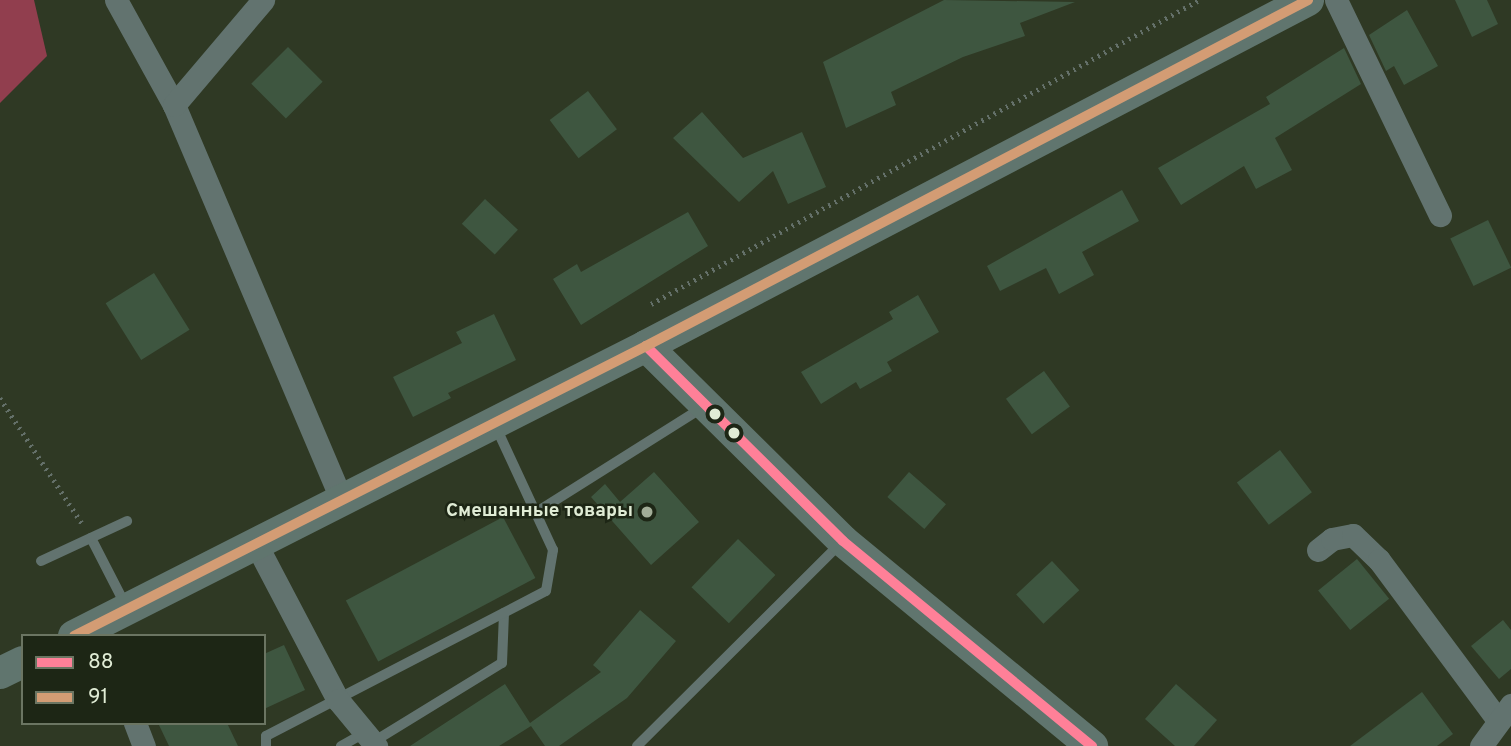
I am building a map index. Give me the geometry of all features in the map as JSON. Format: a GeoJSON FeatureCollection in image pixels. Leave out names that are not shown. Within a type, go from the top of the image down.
{"type":"FeatureCollection","features":[{"type":"Feature","properties":{"kind":"main road"},"geometry":{"type":"LineString","coordinates":[[91,632],[127,609],[646,346],[1308,0]]}},
{"type":"Feature","properties":{"kind":"main road"},"geometry":{"type":"LineString","coordinates":[[646,346],[843,541],[1092,746]]}},
{"type":"Feature","properties":{"kind":"main road"},"geometry":{"type":"LineString","coordinates":[[0,673],[21,663]]}},
{"type":"Feature","properties":{"kind":"street"},"geometry":{"type":"LineString","coordinates":[[116,0],[174,105],[342,500]]}},
{"type":"Feature","properties":{"kind":"street"},"geometry":{"type":"LineString","coordinates":[[174,105],[263,0]]}},
{"type":"Feature","properties":{"kind":"street"},"geometry":{"type":"LineString","coordinates":[[1336,0],[1440,215]]}},
{"type":"Feature","properties":{"kind":"street"},"geometry":{"type":"LineString","coordinates":[[1318,550],[1332,539],[1353,535],[1504,712],[1481,746]]}},
{"type":"Feature","properties":{"kind":"street"},"geometry":{"type":"LineString","coordinates":[[256,544],[338,700],[371,740]]}},
{"type":"Feature","properties":{"kind":"street"},"geometry":{"type":"LineString","coordinates":[[136,725],[144,746]]}},
{"type":"Feature","properties":{"kind":"lane"},"geometry":{"type":"LineString","coordinates":[[535,513],[706,405]]}},
{"type":"Feature","properties":{"kind":"lane"},"geometry":{"type":"LineString","coordinates":[[266,746],[266,736],[547,591],[553,550],[494,423]]}},
{"type":"Feature","properties":{"kind":"lane"},"geometry":{"type":"LineString","coordinates":[[41,561],[127,522]]}},
{"type":"Feature","properties":{"kind":"lane"},"geometry":{"type":"LineString","coordinates":[[91,538],[127,609]]}},
{"type":"Feature","properties":{"kind":"lane"},"geometry":{"type":"LineString","coordinates":[[637,746],[843,541]]}},
{"type":"Feature","properties":{"kind":"lane"},"geometry":{"type":"LineString","coordinates":[[341,746],[371,740],[502,663],[504,613]]}},
{"type":"Feature","properties":{"kind":"path"},"geometry":{"type":"LineString","coordinates":[[651,304],[1199,0]]}},
{"type":"Feature","properties":{"kind":"path"},"geometry":{"type":"LineString","coordinates":[[0,398],[91,538]]}},
{"type":"Feature","properties":{"kind":"shaded area"},"geometry":{"type":"Polygon","coordinates":[[[0,0],[34,0],[47,56],[0,103],[0,0]]]}},
{"type":"Feature","properties":{"kind":"building"},"geometry":{"type":"Polygon","coordinates":[[[944,0],[1075,2],[1020,23],[1025,36],[963,57],[891,92],[896,105],[846,128],[823,62],[944,0]]]}},
{"type":"Feature","properties":{"kind":"building"},"geometry":{"type":"Polygon","coordinates":[[[1455,0],[1487,0],[1498,24],[1472,37],[1455,0]]]}},
{"type":"Feature","properties":{"kind":"building"},"geometry":{"type":"Polygon","coordinates":[[[1407,10],[1438,66],[1404,85],[1394,66],[1386,71],[1369,35],[1407,10]]]}},
{"type":"Feature","properties":{"kind":"building"},"geometry":{"type":"Polygon","coordinates":[[[288,47],[323,82],[286,118],[251,84],[288,47]]]}},
{"type":"Feature","properties":{"kind":"building"},"geometry":{"type":"Polygon","coordinates":[[[1344,48],[1361,84],[1275,138],[1292,170],[1256,189],[1244,166],[1181,205],[1158,168],[1270,104],[1266,97],[1344,48]]]}},
{"type":"Feature","properties":{"kind":"building"},"geometry":{"type":"Polygon","coordinates":[[[588,91],[617,129],[579,158],[550,120],[588,91]]]}},
{"type":"Feature","properties":{"kind":"building"},"geometry":{"type":"Polygon","coordinates":[[[702,112],[743,158],[802,132],[826,187],[788,204],[773,171],[739,202],[673,138],[702,112]]]}},
{"type":"Feature","properties":{"kind":"building"},"geometry":{"type":"Polygon","coordinates":[[[1122,190],[1139,221],[1082,252],[1094,275],[1059,294],[1046,268],[1000,291],[987,266],[1122,190]]]}},
{"type":"Feature","properties":{"kind":"building"},"geometry":{"type":"Polygon","coordinates":[[[485,199],[518,230],[495,255],[462,224],[485,199]]]}},
{"type":"Feature","properties":{"kind":"building"},"geometry":{"type":"Polygon","coordinates":[[[688,212],[708,246],[581,325],[553,279],[577,264],[581,272],[688,212]]]}},
{"type":"Feature","properties":{"kind":"building"},"geometry":{"type":"Polygon","coordinates":[[[1488,220],[1511,268],[1473,286],[1450,238],[1488,220]]]}},
{"type":"Feature","properties":{"kind":"building"},"geometry":{"type":"Polygon","coordinates":[[[154,273],[190,330],[141,360],[106,303],[154,273]]]}},
{"type":"Feature","properties":{"kind":"building"},"geometry":{"type":"Polygon","coordinates":[[[918,295],[939,332],[887,362],[892,371],[860,389],[856,382],[821,404],[801,372],[893,319],[889,312],[918,295]]]}},
{"type":"Feature","properties":{"kind":"building"},"geometry":{"type":"Polygon","coordinates":[[[494,314],[516,360],[448,393],[451,398],[413,417],[393,377],[462,343],[456,332],[494,314]]]}},
{"type":"Feature","properties":{"kind":"building"},"geometry":{"type":"Polygon","coordinates":[[[1044,371],[1070,407],[1032,434],[1006,399],[1044,371]]]}},
{"type":"Feature","properties":{"kind":"building"},"geometry":{"type":"Polygon","coordinates":[[[1280,450],[1312,492],[1269,525],[1237,482],[1280,450]]]}},
{"type":"Feature","properties":{"kind":"building","name":"Смешанные товары"},"geometry":{"type":"Polygon","coordinates":[[[654,472],[699,522],[651,565],[591,497],[605,484],[620,502],[654,472]]]}},
{"type":"Feature","properties":{"kind":"building"},"geometry":{"type":"Polygon","coordinates":[[[909,472],[946,504],[924,529],[887,497],[909,472]]]}},
{"type":"Feature","properties":{"kind":"building"},"geometry":{"type":"Polygon","coordinates":[[[503,517],[535,578],[378,661],[346,601],[503,517]]]}},
{"type":"Feature","properties":{"kind":"building"},"geometry":{"type":"Polygon","coordinates":[[[738,539],[775,575],[729,623],[691,587],[738,539]]]}},
{"type":"Feature","properties":{"kind":"building"},"geometry":{"type":"Polygon","coordinates":[[[1357,559],[1389,599],[1350,630],[1318,590],[1357,559]]]}},
{"type":"Feature","properties":{"kind":"building"},"geometry":{"type":"Polygon","coordinates":[[[1052,561],[1079,590],[1043,624],[1016,594],[1052,561]]]}},
{"type":"Feature","properties":{"kind":"building"},"geometry":{"type":"Polygon","coordinates":[[[640,610],[676,641],[627,698],[559,746],[545,746],[531,726],[499,746],[410,746],[505,684],[530,723],[601,672],[593,665],[640,610]]]}},
{"type":"Feature","properties":{"kind":"building"},"geometry":{"type":"Polygon","coordinates":[[[1503,620],[1511,630],[1511,669],[1499,679],[1471,646],[1503,620]]]}},
{"type":"Feature","properties":{"kind":"building"},"geometry":{"type":"Polygon","coordinates":[[[284,645],[305,690],[266,708],[266,653],[284,645]]]}},
{"type":"Feature","properties":{"kind":"building"},"geometry":{"type":"Polygon","coordinates":[[[1176,684],[1217,720],[1194,746],[1175,746],[1145,719],[1176,684]]]}},
{"type":"Feature","properties":{"kind":"building"},"geometry":{"type":"Polygon","coordinates":[[[1422,692],[1453,734],[1437,746],[1350,746],[1422,692]]]}},
{"type":"Feature","properties":{"kind":"building"},"geometry":{"type":"Polygon","coordinates":[[[159,725],[228,725],[238,746],[169,746],[159,725]]]}},
{"type":"Feature","properties":{"kind":"transit line","name":"91"},"geometry":{"type":"LineString","coordinates":[[78,634],[646,346],[1308,0]]}},
{"type":"Feature","properties":{"kind":"transit line","name":"88"},"geometry":{"type":"LineString","coordinates":[[646,346],[843,541],[1092,746]]}},
{"type":"Feature","properties":{"kind":"place","name":"Смешанные товары"},"geometry":{"type":"Point","coordinates":[647,512]}}]}
